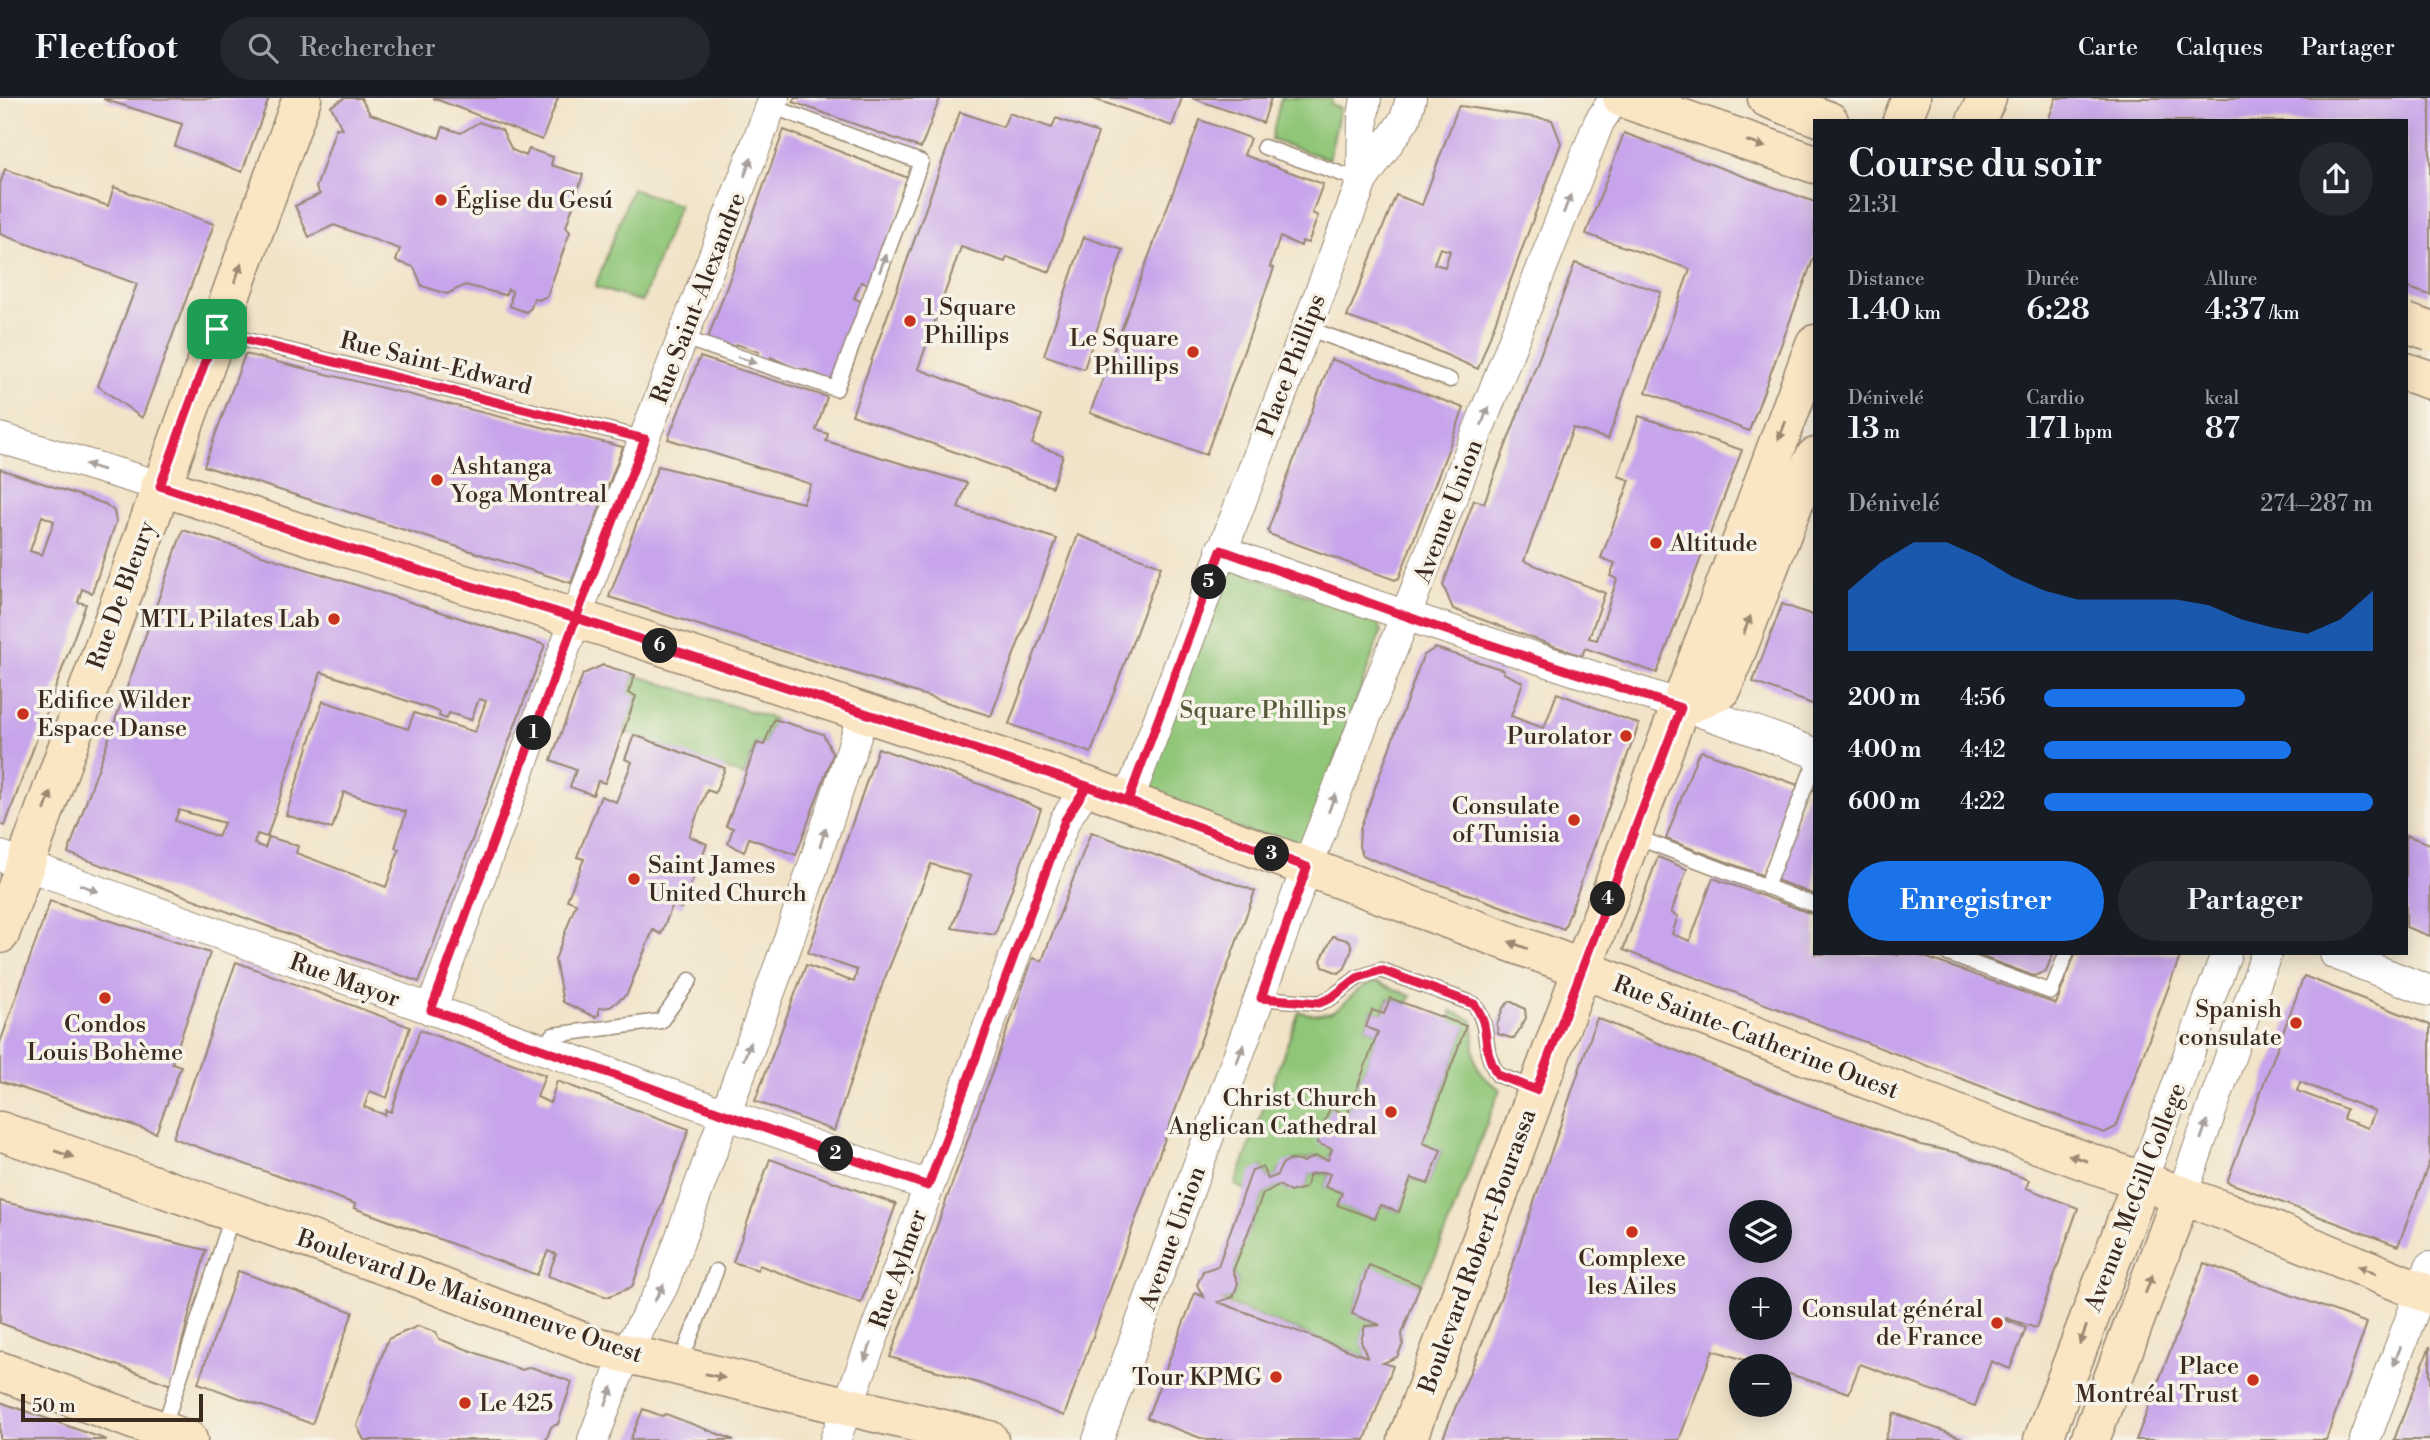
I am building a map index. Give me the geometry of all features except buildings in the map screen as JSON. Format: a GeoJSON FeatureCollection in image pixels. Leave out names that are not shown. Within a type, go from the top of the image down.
{"type":"FeatureCollection","features":[{"type":"Feature","properties":{"kind":"street","name":"Rue De Bleury"},"geometry":{"type":"LineString","coordinates":[[0,934],[12,860],[160,486],[302,98]]}},
{"type":"Feature","properties":{"kind":"street"},"geometry":{"type":"LineString","coordinates":[[1362,181],[1363,116],[1366,98]]}},
{"type":"Feature","properties":{"kind":"street"},"geometry":{"type":"LineString","coordinates":[[1362,181],[1405,119],[1411,98]]}},
{"type":"Feature","properties":{"kind":"street","name":"Avenue Union"},"geometry":{"type":"LineString","coordinates":[[1098,1440],[1307,867],[1599,122],[1615,98]]}},
{"type":"Feature","properties":{"kind":"street"},"geometry":{"type":"LineString","coordinates":[[1622,98],[1813,163]]}},
{"type":"Feature","properties":{"kind":"street"},"geometry":{"type":"LineString","coordinates":[[1767,98],[1824,119]]}},
{"type":"Feature","properties":{"kind":"street"},"geometry":{"type":"LineString","coordinates":[[1903,119],[1911,98]]}},
{"type":"Feature","properties":{"kind":"street"},"geometry":{"type":"LineString","coordinates":[[1977,119],[1987,98]]}},
{"type":"Feature","properties":{"kind":"street","name":"Rue Saint-Alexandre"},"geometry":{"type":"LineString","coordinates":[[431,1010],[576,618],[773,102]]}},
{"type":"Feature","properties":{"kind":"street","name":"Place Phillips"},"geometry":{"type":"LineString","coordinates":[[1128,801],[1304,327],[1362,181]]}},
{"type":"Feature","properties":{"kind":"street"},"geometry":{"type":"LineString","coordinates":[[2408,324],[2430,331]]}},
{"type":"Feature","properties":{"kind":"street","name":"Boulevard Robert-Bourassa"},"geometry":{"type":"LineString","coordinates":[[1407,1440],[1813,349]]}},
{"type":"Feature","properties":{"kind":"street"},"geometry":{"type":"LineString","coordinates":[[2408,373],[2430,380]]}},
{"type":"Feature","properties":{"kind":"street","name":"Rue Sainte-Catherine Ouest"},"geometry":{"type":"LineString","coordinates":[[0,438],[576,618],[1087,786],[1581,969],[1982,1124],[2143,1180],[2427,1285]]}},
{"type":"Feature","properties":{"kind":"street"},"geometry":{"type":"LineString","coordinates":[[1681,708],[1722,689],[1813,462]]}},
{"type":"Feature","properties":{"kind":"street"},"geometry":{"type":"LineString","coordinates":[[1221,550],[1407,617],[1681,708],[1731,721],[1813,752]]}},
{"type":"Feature","properties":{"kind":"street"},"geometry":{"type":"LineString","coordinates":[[593,1440],[626,1353],[663,1286],[788,942],[864,712]]}},
{"type":"Feature","properties":{"kind":"street","name":"Rue Aylmer"},"geometry":{"type":"LineString","coordinates":[[841,1423],[1065,820],[1087,786]]}},
{"type":"Feature","properties":{"kind":"street","name":"Rue Mayor"},"geometry":{"type":"LineString","coordinates":[[12,860],[928,1186]]}},
{"type":"Feature","properties":{"kind":"street","name":"Avenue McGill College"},"geometry":{"type":"LineString","coordinates":[[2043,1440],[2226,955]]}},
{"type":"Feature","properties":{"kind":"street","name":"Avenue McGill College"},"geometry":{"type":"LineString","coordinates":[[2090,1440],[2182,1195],[2266,955]]}},
{"type":"Feature","properties":{"kind":"street"},"geometry":{"type":"LineString","coordinates":[[2338,955],[2430,991]]}},
{"type":"Feature","properties":{"kind":"street","name":"Boulevard De Maisonneuve Ouest"},"geometry":{"type":"LineString","coordinates":[[0,1131],[234,1213],[594,1346],[679,1367],[841,1423],[989,1440]]}},
{"type":"Feature","properties":{"kind":"street"},"geometry":{"type":"LineString","coordinates":[[2365,1440],[2427,1285]]}},
{"type":"Feature","properties":{"kind":"street"},"geometry":{"type":"LineString","coordinates":[[0,1371],[175,1436]]}},
{"type":"Feature","properties":{"kind":"lane"},"geometry":{"type":"LineString","coordinates":[[683,338],[836,389],[921,162],[773,102]]}},
{"type":"Feature","properties":{"kind":"lane"},"geometry":{"type":"LineString","coordinates":[[1264,147],[1362,181]]}},
{"type":"Feature","properties":{"kind":"lane"},"geometry":{"type":"LineString","coordinates":[[1304,327],[1450,380]]}},
{"type":"Feature","properties":{"kind":"lane","name":"Rue Saint-Edward"},"geometry":{"type":"LineString","coordinates":[[217,329],[246,340],[645,439]]}},
{"type":"Feature","properties":{"kind":"lane"},"geometry":{"type":"LineString","coordinates":[[1766,887],[1813,767]]}},
{"type":"Feature","properties":{"kind":"lane"},"geometry":{"type":"LineString","coordinates":[[1632,836],[1813,904]]}},
{"type":"Feature","properties":{"kind":"lane"},"geometry":{"type":"LineString","coordinates":[[1951,955],[2051,992],[2066,955]]}},
{"type":"Feature","properties":{"kind":"lane"},"geometry":{"type":"LineString","coordinates":[[1261,998],[1319,1003],[1331,998],[1357,978],[1381,970],[1474,1004],[1483,1015],[1485,1050],[1498,1075],[1536,1090]]}},
{"type":"Feature","properties":{"kind":"lane"},"geometry":{"type":"LineString","coordinates":[[541,1050],[553,1035],[661,1021],[690,980]]}},
{"type":"Feature","properties":{"kind":"lane"},"geometry":{"type":"LineString","coordinates":[[175,1436],[234,1213]]}},
{"type":"Feature","properties":{"kind":"lane"},"geometry":{"type":"LineString","coordinates":[[679,1367],[716,1271]]}},
{"type":"Feature","properties":{"kind":"green space"},"geometry":{"type":"Polygon","coordinates":[[[1281,98],[1332,98],[1331,105],[1340,108],[1329,159],[1271,140],[1281,98]]]}},
{"type":"Feature","properties":{"kind":"green space"},"geometry":{"type":"Polygon","coordinates":[[[632,189],[679,205],[642,302],[595,287],[632,189]]]}},
{"type":"Feature","properties":{"kind":"green space","name":"Square Phillips"},"geometry":{"type":"Polygon","coordinates":[[[1229,570],[1236,570],[1377,621],[1381,631],[1303,851],[1150,798],[1146,779],[1229,570]]]}},
{"type":"Feature","properties":{"kind":"green space"},"geometry":{"type":"Polygon","coordinates":[[[635,675],[774,719],[764,745],[756,743],[744,776],[624,731],[635,697],[628,693],[635,675]]]}},
{"type":"Feature","properties":{"kind":"green space"},"geometry":{"type":"Polygon","coordinates":[[[1377,982],[1411,996],[1407,1004],[1389,998],[1382,1014],[1372,1010],[1366,1027],[1378,1032],[1347,1115],[1330,1109],[1332,1149],[1328,1160],[1316,1156],[1288,1162],[1279,1169],[1276,1176],[1268,1179],[1262,1167],[1245,1190],[1235,1185],[1299,1012],[1328,1013],[1344,1004],[1357,991],[1377,982]]]}},
{"type":"Feature","properties":{"kind":"green space"},"geometry":{"type":"Polygon","coordinates":[[[1451,1011],[1473,1020],[1477,1067],[1489,1082],[1500,1089],[1437,1254],[1420,1285],[1369,1266],[1352,1313],[1380,1325],[1365,1326],[1361,1341],[1367,1357],[1221,1301],[1233,1297],[1238,1282],[1233,1271],[1263,1194],[1279,1185],[1290,1191],[1305,1188],[1310,1174],[1330,1174],[1325,1187],[1342,1193],[1338,1205],[1375,1219],[1380,1205],[1399,1212],[1411,1178],[1428,1184],[1441,1151],[1423,1143],[1466,1027],[1452,1021],[1451,1011]]]}},
{"type":"Feature","properties":{"kind":"place","name":"Église du Gesú"},"geometry":{"type":"Point","coordinates":[441,200]}},
{"type":"Feature","properties":{"kind":"place","name":"1 Square Phillips"},"geometry":{"type":"Point","coordinates":[910,321]}},
{"type":"Feature","properties":{"kind":"place","name":"Le Square Phillips"},"geometry":{"type":"Point","coordinates":[1193,352]}},
{"type":"Feature","properties":{"kind":"place","name":"Ashtanga Yoga Montreal"},"geometry":{"type":"Point","coordinates":[437,480]}},
{"type":"Feature","properties":{"kind":"place","name":"Altitude"},"geometry":{"type":"Point","coordinates":[1656,543]}},
{"type":"Feature","properties":{"kind":"place","name":"MTL Pilates Lab"},"geometry":{"type":"Point","coordinates":[334,619]}},
{"type":"Feature","properties":{"kind":"place","name":"Edifice Wilder Espace Danse"},"geometry":{"type":"Point","coordinates":[23,714]}},
{"type":"Feature","properties":{"kind":"place","name":"Purolator"},"geometry":{"type":"Point","coordinates":[1626,736]}},
{"type":"Feature","properties":{"kind":"place","name":"Consulate of Tunisia"},"geometry":{"type":"Point","coordinates":[1574,820]}},
{"type":"Feature","properties":{"kind":"place","name":"Saint James United Church"},"geometry":{"type":"Point","coordinates":[634,879]}},
{"type":"Feature","properties":{"kind":"place","name":"Condos Louis Bohème"},"geometry":{"type":"Point","coordinates":[105,998]}},
{"type":"Feature","properties":{"kind":"place","name":"Spanish consulate"},"geometry":{"type":"Point","coordinates":[2296,1023]}},
{"type":"Feature","properties":{"kind":"place","name":"Christ Church Anglican Cathedral"},"geometry":{"type":"Point","coordinates":[1391,1112]}},
{"type":"Feature","properties":{"kind":"place","name":"Complexe les Ailes"},"geometry":{"type":"Point","coordinates":[1632,1232]}},
{"type":"Feature","properties":{"kind":"place","name":"Consulat général de France"},"geometry":{"type":"Point","coordinates":[1997,1323]}},
{"type":"Feature","properties":{"kind":"place","name":"Tour KPMG"},"geometry":{"type":"Point","coordinates":[1276,1377]}},
{"type":"Feature","properties":{"kind":"place","name":"Place Montréal Trust"},"geometry":{"type":"Point","coordinates":[2253,1380]}},
{"type":"Feature","properties":{"kind":"place","name":"Le 425"},"geometry":{"type":"Point","coordinates":[465,1403]}},
{"type":"Feature","properties":{"kind":"route"},"geometry":{"type":"LineString","coordinates":[[217,329],[160,486],[340,546],[576,618],[431,1010],[928,1186],[1065,820],[1087,786],[1128,801],[1307,867],[1261,998],[1319,1003],[1331,998],[1357,978],[1381,970],[1474,1004],[1483,1015],[1485,1050],[1498,1075],[1536,1090],[1681,708],[1434,626],[1221,550],[1128,801],[1103,792],[1087,786],[864,712],[576,618],[645,439],[246,340],[217,329]]}}]}
